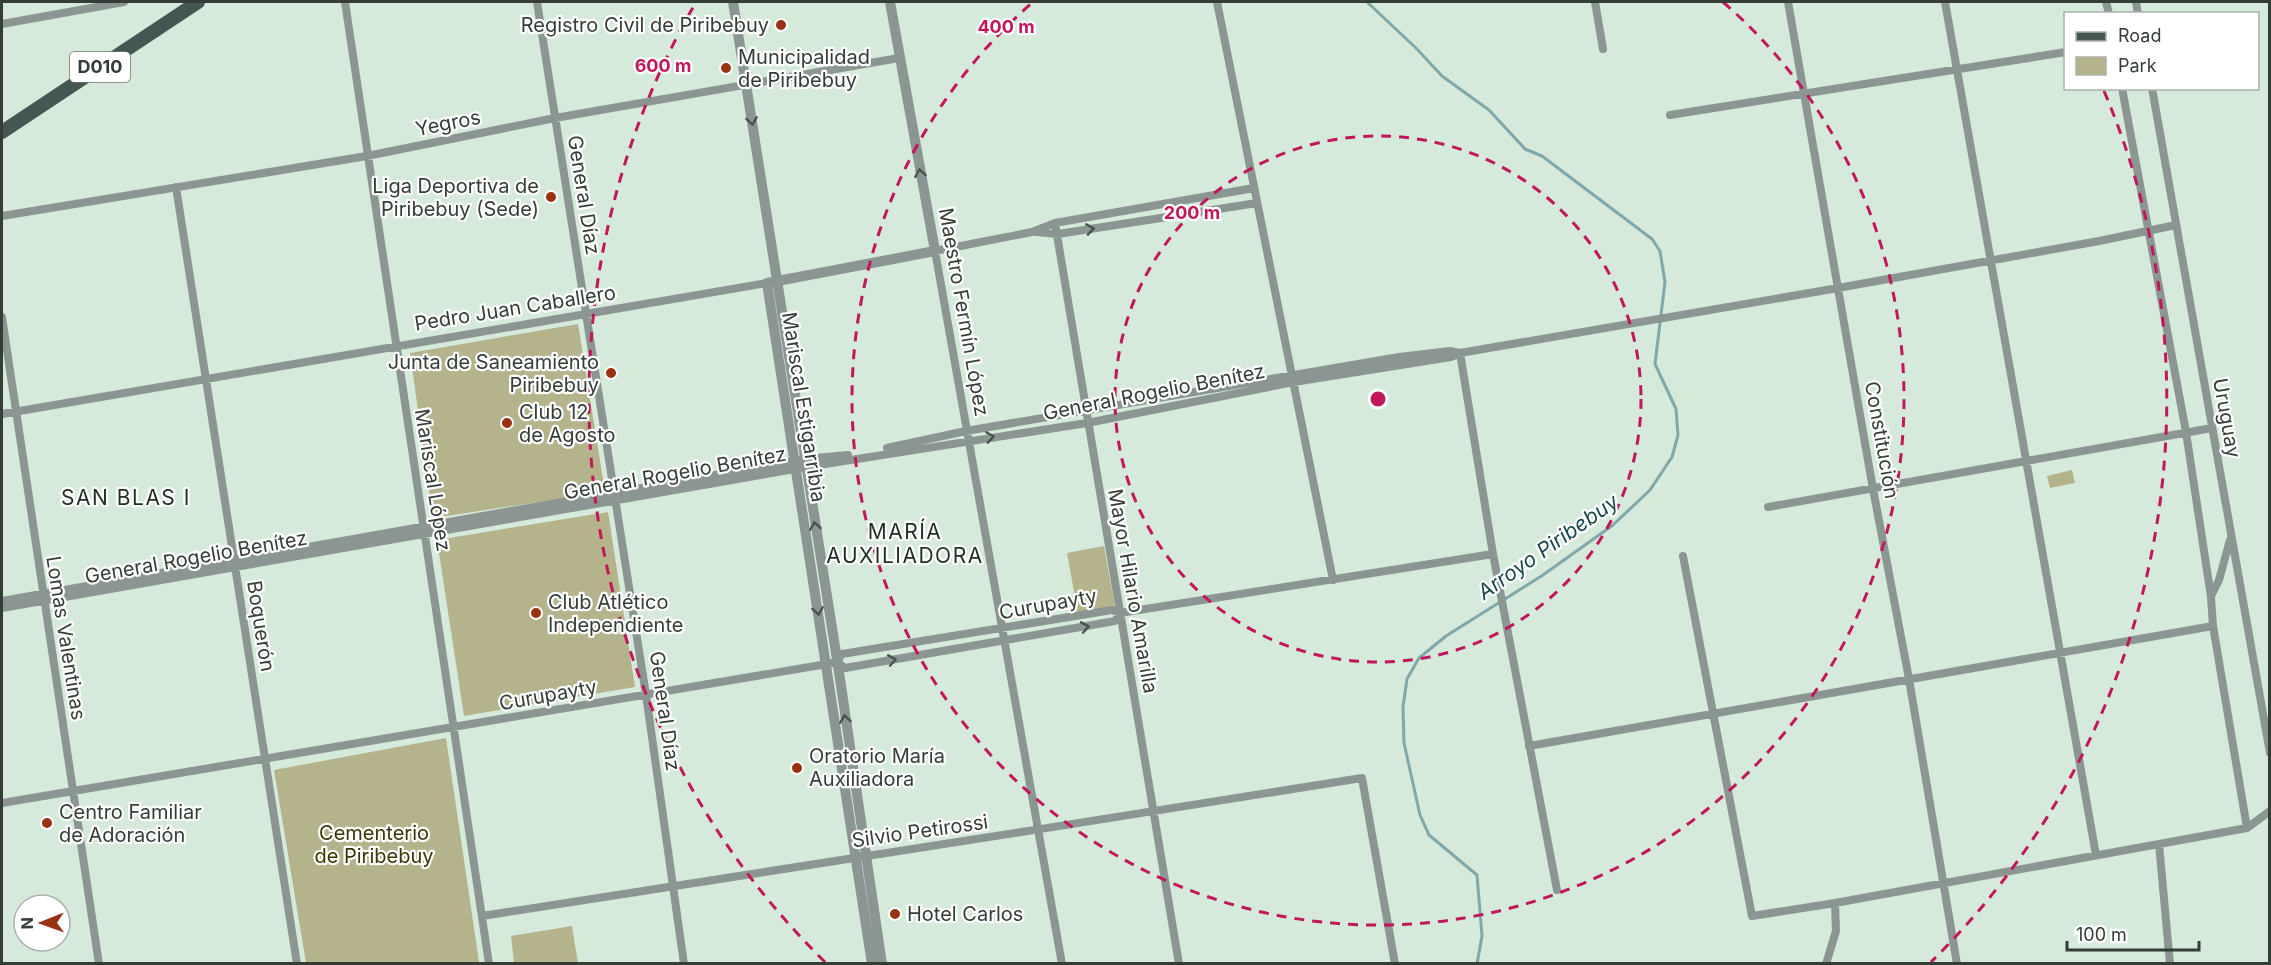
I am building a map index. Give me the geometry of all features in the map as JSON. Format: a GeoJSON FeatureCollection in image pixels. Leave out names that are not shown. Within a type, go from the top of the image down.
{"type":"FeatureCollection","features":[{"type":"Feature","properties":{"kind":"main road","name":"D010"},"geometry":{"type":"LineString","coordinates":[[2,132],[198,2]]}},
{"type":"Feature","properties":{"kind":"street"},"geometry":{"type":"LineString","coordinates":[[2,24],[124,2]]}},
{"type":"Feature","properties":{"kind":"street","name":"Mariscal López"},"geometry":{"type":"LineString","coordinates":[[345,2],[489,963]]}},
{"type":"Feature","properties":{"kind":"street","name":"General Díaz"},"geometry":{"type":"LineString","coordinates":[[537,2],[646,694],[684,963]]}},
{"type":"Feature","properties":{"kind":"street"},"geometry":{"type":"LineString","coordinates":[[733,2],[747,86],[772,282],[860,856],[872,963]]}},
{"type":"Feature","properties":{"kind":"street","name":"Maestro Fermín López"},"geometry":{"type":"LineString","coordinates":[[890,2],[1062,963]]}},
{"type":"Feature","properties":{"kind":"street"},"geometry":{"type":"LineString","coordinates":[[1217,2],[1333,580]]}},
{"type":"Feature","properties":{"kind":"street"},"geometry":{"type":"LineString","coordinates":[[1595,2],[1603,49]]}},
{"type":"Feature","properties":{"kind":"street","name":"Constitución"},"geometry":{"type":"LineString","coordinates":[[1788,2],[1873,489],[1909,679],[1957,963]]}},
{"type":"Feature","properties":{"kind":"street"},"geometry":{"type":"LineString","coordinates":[[1946,2],[2096,855]]}},
{"type":"Feature","properties":{"kind":"street"},"geometry":{"type":"LineString","coordinates":[[1670,115],[2064,52]]}},
{"type":"Feature","properties":{"kind":"street","name":"Yegros"},"geometry":{"type":"LineString","coordinates":[[2,216],[367,156],[555,118],[899,58]]}},
{"type":"Feature","properties":{"kind":"street"},"geometry":{"type":"LineString","coordinates":[[2122,90],[2186,432],[2211,597],[2213,626],[2247,828]]}},
{"type":"Feature","properties":{"kind":"street","name":"Uruguay"},"geometry":{"type":"LineString","coordinates":[[2152,90],[2270,753]]}},
{"type":"Feature","properties":{"kind":"street","name":"Boquerón"},"geometry":{"type":"LineString","coordinates":[[176,187],[297,963]]}},
{"type":"Feature","properties":{"kind":"street"},"geometry":{"type":"LineString","coordinates":[[1032,232],[1055,223],[1254,188]]}},
{"type":"Feature","properties":{"kind":"street"},"geometry":{"type":"LineString","coordinates":[[1032,232],[1058,234],[1257,203]]}},
{"type":"Feature","properties":{"kind":"street","name":"Mayor Hilario Amarilla"},"geometry":{"type":"LineString","coordinates":[[1055,223],[1179,963]]}},
{"type":"Feature","properties":{"kind":"street","name":"General Rogelio Benítez"},"geometry":{"type":"LineString","coordinates":[[2,608],[44,597],[800,464],[966,431],[1293,379],[1451,357],[1460,353],[1991,261],[2176,225]]}},
{"type":"Feature","properties":{"kind":"street","name":"Pedro Juan Caballero"},"geometry":{"type":"LineString","coordinates":[[2,414],[586,315],[1032,232]]}},
{"type":"Feature","properties":{"kind":"street","name":"Lomas Valentinas"},"geometry":{"type":"LineString","coordinates":[[2,317],[99,963]]}},
{"type":"Feature","properties":{"kind":"street"},"geometry":{"type":"LineString","coordinates":[[1460,353],[1493,554],[1557,890]]}},
{"type":"Feature","properties":{"kind":"street","name":"General Rogelio Benítez"},"geometry":{"type":"LineString","coordinates":[[800,464],[1087,423],[1293,379]]}},
{"type":"Feature","properties":{"kind":"street"},"geometry":{"type":"LineString","coordinates":[[1768,507],[2212,428]]}},
{"type":"Feature","properties":{"kind":"street"},"geometry":{"type":"LineString","coordinates":[[2211,597],[2219,580],[2231,537]]}},
{"type":"Feature","properties":{"kind":"street"},"geometry":{"type":"LineString","coordinates":[[1120,613],[1493,554]]}},
{"type":"Feature","properties":{"kind":"street"},"geometry":{"type":"LineString","coordinates":[[1683,556],[1752,916],[2247,828],[2270,812]]}},
{"type":"Feature","properties":{"kind":"street","name":"General Rogelio Benítez"},"geometry":{"type":"LineString","coordinates":[[2,601],[44,597]]}},
{"type":"Feature","properties":{"kind":"street","name":"Curupayty"},"geometry":{"type":"LineString","coordinates":[[2,803],[832,663],[845,668],[1004,641],[1115,621],[1120,613],[1112,610],[842,654],[832,663]]}},
{"type":"Feature","properties":{"kind":"street"},"geometry":{"type":"LineString","coordinates":[[1529,746],[2213,626]]}},
{"type":"Feature","properties":{"kind":"street","name":"Silvio Petirossi"},"geometry":{"type":"LineString","coordinates":[[482,916],[1362,778],[1395,963]]}},
{"type":"Feature","properties":{"kind":"street"},"geometry":{"type":"LineString","coordinates":[[2159,844],[2170,963]]}},
{"type":"Feature","properties":{"kind":"street"},"geometry":{"type":"LineString","coordinates":[[860,856],[882,963]]}},
{"type":"Feature","properties":{"kind":"street"},"geometry":{"type":"LineString","coordinates":[[1826,963],[1836,931],[1835,903]]}},
{"type":"Feature","properties":{"kind":"green space","name":"Club 12 de Agosto"},"geometry":{"type":"Polygon","coordinates":[[[578,324],[605,492],[433,518],[410,353],[578,324]]]}},
{"type":"Feature","properties":{"kind":"green space"},"geometry":{"type":"Polygon","coordinates":[[[2072,470],[2075,483],[2050,488],[2047,476],[2072,470]]]}},
{"type":"Feature","properties":{"kind":"green space","name":"Club Atlético Independiente"},"geometry":{"type":"Polygon","coordinates":[[[608,512],[635,687],[464,716],[437,540],[608,512]]]}},
{"type":"Feature","properties":{"kind":"green space"},"geometry":{"type":"Polygon","coordinates":[[[1104,546],[1115,607],[1078,614],[1067,553],[1104,546]]]}},
{"type":"Feature","properties":{"kind":"green space","name":"Cementerio de Piribebuy"},"geometry":{"type":"Polygon","coordinates":[[[446,738],[479,962],[306,963],[274,770],[446,738]]]}},
{"type":"Feature","properties":{"kind":"green space"},"geometry":{"type":"Polygon","coordinates":[[[572,926],[578,963],[514,963],[511,936],[572,926]]]}},
{"type":"Feature","properties":{"kind":"waterway","name":"Arroyo Piribebuy"},"geometry":{"type":"LineString","coordinates":[[1367,2],[1442,76],[1489,110],[1525,149],[1542,156],[1652,239],[1660,251],[1665,282],[1655,364],[1676,409],[1678,435],[1672,457],[1650,490],[1613,525],[1543,575],[1446,636],[1419,658],[1407,679],[1403,707],[1404,743],[1420,815],[1429,835],[1477,875],[1482,936],[1477,964]]}},
{"type":"Feature","properties":{"kind":"place","name":"Registro Civil de Piribebuy"},"geometry":{"type":"Point","coordinates":[781,25]}},
{"type":"Feature","properties":{"kind":"place","name":"Municipalidad de Piribebuy"},"geometry":{"type":"Point","coordinates":[726,68]}},
{"type":"Feature","properties":{"kind":"place","name":"Liga Deportiva de Piribebuy (Sede)"},"geometry":{"type":"Point","coordinates":[551,197]}},
{"type":"Feature","properties":{"kind":"place","name":"Junta de Saneamiento Piribebuy"},"geometry":{"type":"Point","coordinates":[611,373]}},
{"type":"Feature","properties":{"kind":"place","name":"Club 12 de Agosto"},"geometry":{"type":"Point","coordinates":[507,423]}},
{"type":"Feature","properties":{"kind":"place","name":"Club Atlético Independiente"},"geometry":{"type":"Point","coordinates":[536,613]}},
{"type":"Feature","properties":{"kind":"place","name":"Oratorio María Auxiliadora"},"geometry":{"type":"Point","coordinates":[797,768]}},
{"type":"Feature","properties":{"kind":"place","name":"Centro Familiar de Adoración"},"geometry":{"type":"Point","coordinates":[47,823]}},
{"type":"Feature","properties":{"kind":"place","name":"Hotel Carlos"},"geometry":{"type":"Point","coordinates":[895,914]}},
{"type":"Feature","properties":{"kind":"district","name":"SAN BLAS I"},"geometry":{"type":"Point","coordinates":[126,498]}},
{"type":"Feature","properties":{"kind":"district","name":"MARÍA AUXILIADORA"},"geometry":{"type":"Point","coordinates":[905,544]}}]}
